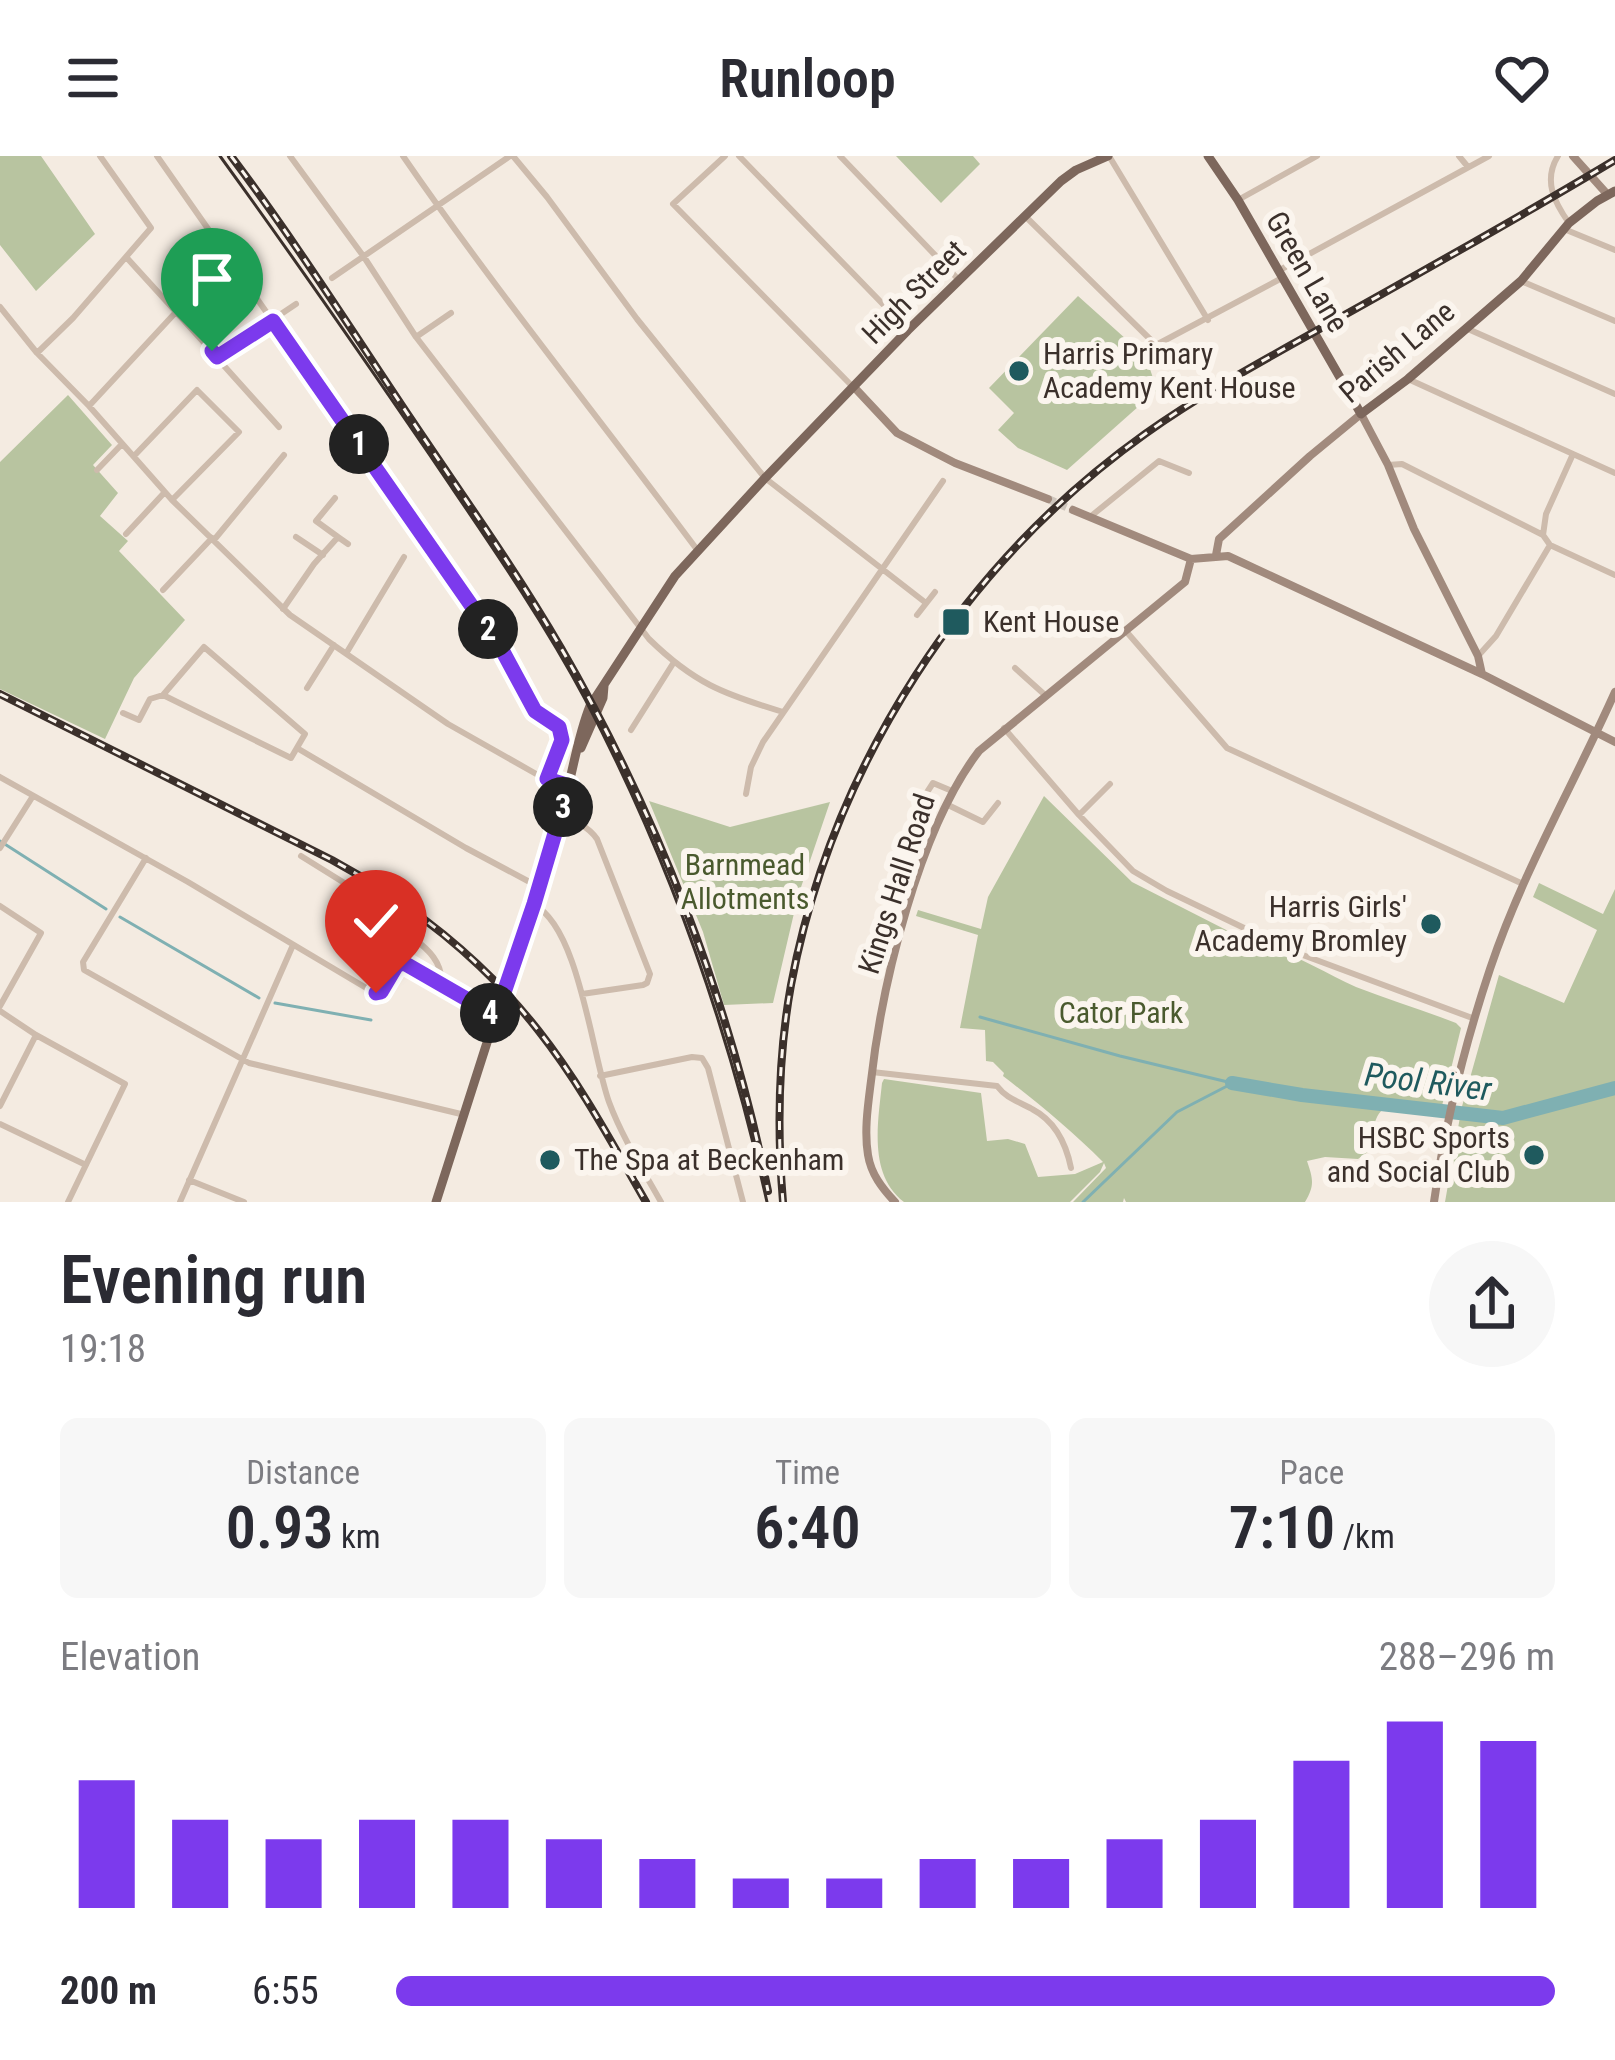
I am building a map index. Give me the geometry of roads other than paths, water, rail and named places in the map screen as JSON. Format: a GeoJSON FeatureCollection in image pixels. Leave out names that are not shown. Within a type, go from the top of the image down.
{"type":"FeatureCollection","features":[{"type":"Feature","properties":{"kind":"main road","name":"High Street"},"geometry":{"type":"LineString","coordinates":[[436,1202],[534,904],[595,694],[676,576],[765,478],[1061,181],[1109,156]]}},
{"type":"Feature","properties":{"kind":"main road","name":"Green Lane"},"geometry":{"type":"LineString","coordinates":[[1208,156],[1361,414]]}},
{"type":"Feature","properties":{"kind":"main road","name":"Parish Lane"},"geometry":{"type":"LineString","coordinates":[[1361,414],[1521,281],[1567,226],[1611,193]]}},
{"type":"Feature","properties":{"kind":"street"},"geometry":{"type":"LineString","coordinates":[[37,353],[151,228],[100,156]]}},
{"type":"Feature","properties":{"kind":"street"},"geometry":{"type":"LineString","coordinates":[[157,156],[501,648],[535,711],[559,727],[562,740],[547,779]]}},
{"type":"Feature","properties":{"kind":"street"},"geometry":{"type":"LineString","coordinates":[[290,156],[416,337],[650,639],[688,674],[716,691],[783,712]]}},
{"type":"Feature","properties":{"kind":"street"},"geometry":{"type":"LineString","coordinates":[[403,156],[502,296],[698,551]]}},
{"type":"Feature","properties":{"kind":"street"},"geometry":{"type":"LineString","coordinates":[[332,278],[512,156],[765,478],[926,603]]}},
{"type":"Feature","properties":{"kind":"street"},"geometry":{"type":"LineString","coordinates":[[724,156],[673,204],[897,433],[955,463],[1048,499]]}},
{"type":"Feature","properties":{"kind":"street"},"geometry":{"type":"LineString","coordinates":[[739,156],[908,330]]}},
{"type":"Feature","properties":{"kind":"street"},"geometry":{"type":"LineString","coordinates":[[840,156],[960,281]]}},
{"type":"Feature","properties":{"kind":"street"},"geometry":{"type":"LineString","coordinates":[[1109,156],[1208,320]]}},
{"type":"Feature","properties":{"kind":"street"},"geometry":{"type":"LineString","coordinates":[[1238,200],[1317,156]]}},
{"type":"Feature","properties":{"kind":"street"},"geometry":{"type":"LineString","coordinates":[[1459,156],[1468,167]]}},
{"type":"Feature","properties":{"kind":"street"},"geometry":{"type":"LineString","coordinates":[[1025,216],[1156,345],[1208,320],[1489,156]]}},
{"type":"Feature","properties":{"kind":"street"},"geometry":{"type":"LineString","coordinates":[[1558,156],[1550,181],[1567,226],[1615,250]]}},
{"type":"Feature","properties":{"kind":"street"},"geometry":{"type":"LineString","coordinates":[[1573,156],[1611,193]]}},
{"type":"Feature","properties":{"kind":"street"},"geometry":{"type":"LineString","coordinates":[[127,258],[279,427]]}},
{"type":"Feature","properties":{"kind":"street"},"geometry":{"type":"LineString","coordinates":[[1521,281],[1615,321]]}},
{"type":"Feature","properties":{"kind":"street"},"geometry":{"type":"LineString","coordinates":[[217,357],[296,304]]}},
{"type":"Feature","properties":{"kind":"street"},"geometry":{"type":"LineString","coordinates":[[0,307],[172,500],[284,609],[448,724],[547,779],[569,786]]}},
{"type":"Feature","properties":{"kind":"street"},"geometry":{"type":"LineString","coordinates":[[89,406],[176,311]]}},
{"type":"Feature","properties":{"kind":"street"},"geometry":{"type":"LineString","coordinates":[[416,337],[451,313]]}},
{"type":"Feature","properties":{"kind":"street"},"geometry":{"type":"LineString","coordinates":[[1465,328],[1615,394]]}},
{"type":"Feature","properties":{"kind":"street"},"geometry":{"type":"LineString","coordinates":[[1408,379],[1615,473]]}},
{"type":"Feature","properties":{"kind":"street"},"geometry":{"type":"LineString","coordinates":[[134,456],[197,390],[238,432],[172,500]]}},
{"type":"Feature","properties":{"kind":"street"},"geometry":{"type":"LineString","coordinates":[[1361,414],[1478,656],[1482,674]]}},
{"type":"Feature","properties":{"kind":"street","name":"Parish Lane"},"geometry":{"type":"LineString","coordinates":[[1216,555],[1219,539],[1361,414]]}},
{"type":"Feature","properties":{"kind":"street"},"geometry":{"type":"LineString","coordinates":[[97,470],[122,444]]}},
{"type":"Feature","properties":{"kind":"street"},"geometry":{"type":"LineString","coordinates":[[163,590],[284,454]]}},
{"type":"Feature","properties":{"kind":"street"},"geometry":{"type":"LineString","coordinates":[[1478,656],[1496,636],[1546,540],[1546,514],[1573,454]]}},
{"type":"Feature","properties":{"kind":"street"},"geometry":{"type":"LineString","coordinates":[[1090,517],[1159,461],[1189,473]]}},
{"type":"Feature","properties":{"kind":"street"},"geometry":{"type":"LineString","coordinates":[[1388,465],[1402,464],[1615,574]]}},
{"type":"Feature","properties":{"kind":"street"},"geometry":{"type":"LineString","coordinates":[[746,794],[751,767],[783,712],[943,482]]}},
{"type":"Feature","properties":{"kind":"street"},"geometry":{"type":"LineString","coordinates":[[126,534],[166,492]]}},
{"type":"Feature","properties":{"kind":"street"},"geometry":{"type":"LineString","coordinates":[[335,498],[316,521],[348,544]]}},
{"type":"Feature","properties":{"kind":"street"},"geometry":{"type":"LineString","coordinates":[[1073,509],[1191,559],[1228,556],[1482,674],[1615,742]]}},
{"type":"Feature","properties":{"kind":"street"},"geometry":{"type":"LineString","coordinates":[[296,537],[323,555]]}},
{"type":"Feature","properties":{"kind":"street"},"geometry":{"type":"LineString","coordinates":[[284,609],[338,537]]}},
{"type":"Feature","properties":{"kind":"street"},"geometry":{"type":"LineString","coordinates":[[346,652],[404,557]]}},
{"type":"Feature","properties":{"kind":"street","name":"Kings Hall Road"},"geometry":{"type":"LineString","coordinates":[[895,1202],[881,1186],[868,1156],[872,1072],[907,909],[946,804],[979,751],[1185,582],[1191,559]]}},
{"type":"Feature","properties":{"kind":"street"},"geometry":{"type":"LineString","coordinates":[[917,615],[935,592]]}},
{"type":"Feature","properties":{"kind":"street"},"geometry":{"type":"LineString","coordinates":[[1125,630],[1227,748],[1524,884]]}},
{"type":"Feature","properties":{"kind":"street"},"geometry":{"type":"LineString","coordinates":[[307,688],[335,644]]}},
{"type":"Feature","properties":{"kind":"street"},"geometry":{"type":"LineString","coordinates":[[123,713],[139,720],[150,699],[164,695],[204,647],[305,734],[291,758],[164,695]]}},
{"type":"Feature","properties":{"kind":"street"},"geometry":{"type":"LineString","coordinates":[[631,730],[674,662]]}},
{"type":"Feature","properties":{"kind":"street"},"geometry":{"type":"LineString","coordinates":[[1016,668],[1045,695]]}},
{"type":"Feature","properties":{"kind":"street"},"geometry":{"type":"LineString","coordinates":[[1434,1202],[1449,1118],[1490,969],[1524,884],[1615,692]]}},
{"type":"Feature","properties":{"kind":"street"},"geometry":{"type":"LineString","coordinates":[[1004,728],[1125,865],[1167,891],[1292,951],[1476,1019]]}},
{"type":"Feature","properties":{"kind":"street"},"geometry":{"type":"LineString","coordinates":[[297,748],[539,887]]}},
{"type":"Feature","properties":{"kind":"street"},"geometry":{"type":"LineString","coordinates":[[0,777],[376,993],[402,963]]}},
{"type":"Feature","properties":{"kind":"street"},"geometry":{"type":"LineString","coordinates":[[922,800],[934,784],[952,791]]}},
{"type":"Feature","properties":{"kind":"street"},"geometry":{"type":"LineString","coordinates":[[1079,815],[1110,784]]}},
{"type":"Feature","properties":{"kind":"street"},"geometry":{"type":"LineString","coordinates":[[0,848],[33,796]]}},
{"type":"Feature","properties":{"kind":"street"},"geometry":{"type":"LineString","coordinates":[[946,804],[983,822],[998,803]]}},
{"type":"Feature","properties":{"kind":"street"},"geometry":{"type":"LineString","coordinates":[[560,817],[581,824],[597,839],[650,974],[643,985],[582,994]]}},
{"type":"Feature","properties":{"kind":"street"},"geometry":{"type":"LineString","coordinates":[[301,856],[392,912],[434,957],[441,983]]}},
{"type":"Feature","properties":{"kind":"street"},"geometry":{"type":"LineString","coordinates":[[146,858],[83,962],[87,973],[242,1060],[464,1114]]}},
{"type":"Feature","properties":{"kind":"street"},"geometry":{"type":"LineString","coordinates":[[534,904],[546,912],[560,934],[582,994],[611,1108],[661,1202]]}},
{"type":"Feature","properties":{"kind":"street"},"geometry":{"type":"LineString","coordinates":[[0,906],[40,933],[0,1008],[36,1035],[125,1084],[68,1202]]}},
{"type":"Feature","properties":{"kind":"street"},"geometry":{"type":"LineString","coordinates":[[402,963],[413,938]]}},
{"type":"Feature","properties":{"kind":"street"},"geometry":{"type":"LineString","coordinates":[[180,1202],[292,945]]}},
{"type":"Feature","properties":{"kind":"street"},"geometry":{"type":"LineString","coordinates":[[402,963],[484,1010],[498,1010]]}},
{"type":"Feature","properties":{"kind":"street"},"geometry":{"type":"LineString","coordinates":[[0,1106],[36,1035]]}},
{"type":"Feature","properties":{"kind":"street"},"geometry":{"type":"LineString","coordinates":[[600,1076],[702,1058],[742,1202]]}},
{"type":"Feature","properties":{"kind":"street"},"geometry":{"type":"LineString","coordinates":[[872,1072],[997,1086],[1052,1124],[1067,1147],[1071,1168]]}},
{"type":"Feature","properties":{"kind":"street"},"geometry":{"type":"LineString","coordinates":[[0,1124],[86,1165]]}},
{"type":"Feature","properties":{"kind":"street"},"geometry":{"type":"LineString","coordinates":[[189,1180],[244,1202]]}},
{"type":"Feature","properties":{"kind":"waterway"},"geometry":{"type":"LineString","coordinates":[[0,841],[106,909]]}},
{"type":"Feature","properties":{"kind":"waterway"},"geometry":{"type":"LineString","coordinates":[[120,917],[259,998]]}},
{"type":"Feature","properties":{"kind":"waterway"},"geometry":{"type":"LineString","coordinates":[[275,1003],[371,1020]]}},
{"type":"Feature","properties":{"kind":"waterway"},"geometry":{"type":"LineString","coordinates":[[980,1017],[1232,1083]]}},
{"type":"Feature","properties":{"kind":"waterway","name":"Pool River"},"geometry":{"type":"LineString","coordinates":[[1232,1083],[1503,1118],[1615,1088]]}},
{"type":"Feature","properties":{"kind":"waterway"},"geometry":{"type":"LineString","coordinates":[[1083,1202],[1177,1112],[1231,1084]]}},
{"type":"Feature","properties":{"kind":"tunnel"},"geometry":{"type":"LineString","coordinates":[[1048,499],[1073,510]]}},
{"type":"Feature","properties":{"kind":"tram line"},"geometry":{"type":"LineString","coordinates":[[220,156],[490,544],[585,699],[643,820],[693,944],[734,1072],[767,1202]]}},
{"type":"Feature","properties":{"kind":"railway"},"geometry":{"type":"LineString","coordinates":[[231,156],[507,561],[596,712],[687,911],[733,1050],[768,1191]]}},
{"type":"Feature","properties":{"kind":"railway"},"geometry":{"type":"LineString","coordinates":[[783,1202],[779,1121],[783,1039],[811,904],[838,825],[873,748],[964,607],[1019,544],[1145,434],[1237,376],[1615,160]]}},
{"type":"Feature","properties":{"kind":"railway"},"geometry":{"type":"LineString","coordinates":[[0,694],[332,860],[444,934],[517,1004],[553,1050],[646,1202]]}},
{"type":"Feature","properties":{"kind":"place","name":"Harris Primary Academy Kent House"},"geometry":{"type":"Point","coordinates":[1019,371]}},
{"type":"Feature","properties":{"kind":"place","name":"Kent House"},"geometry":{"type":"Point","coordinates":[956,622]}},
{"type":"Feature","properties":{"kind":"place","name":"Harris Girls' Academy Bromley"},"geometry":{"type":"Point","coordinates":[1431,924]}},
{"type":"Feature","properties":{"kind":"place","name":"HSBC Sports and Social Club"},"geometry":{"type":"Point","coordinates":[1534,1155]}},
{"type":"Feature","properties":{"kind":"place","name":"The Spa at Beckenham"},"geometry":{"type":"Point","coordinates":[550,1160]}},
{"type":"Feature","properties":{"kind":"park label","name":"Barnmead Allotments"},"geometry":{"type":"Point","coordinates":[745,882]}},
{"type":"Feature","properties":{"kind":"park label","name":"Cator Park"},"geometry":{"type":"Point","coordinates":[1121,1013]}}]}
